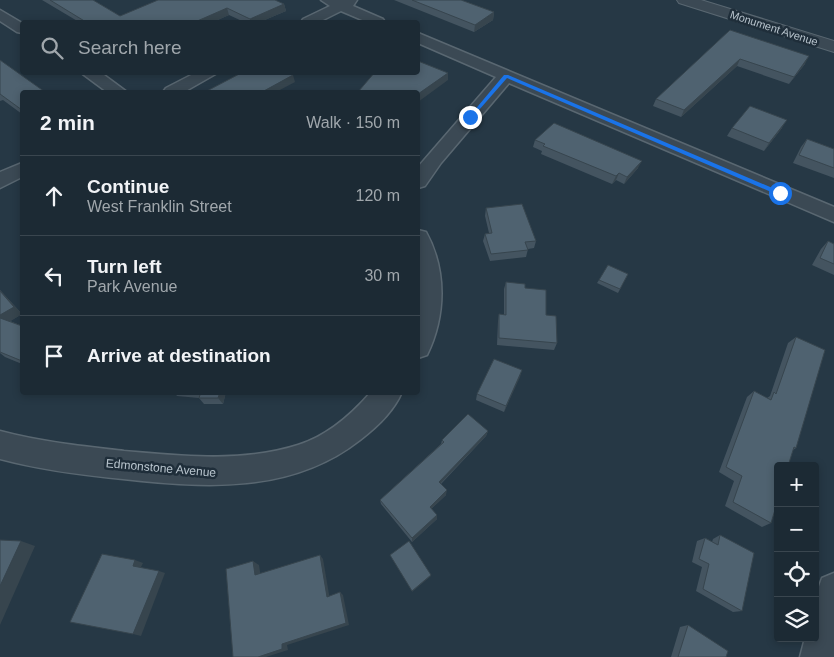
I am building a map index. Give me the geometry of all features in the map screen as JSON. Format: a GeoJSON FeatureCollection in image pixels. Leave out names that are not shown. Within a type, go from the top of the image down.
{"type":"FeatureCollection","features":[{"type":"Feature","properties":{"kind":"street","name":"Monument Avenue"},"geometry":{"type":"LineString","coordinates":[[685,0],[834,47]]}},
{"type":"Feature","properties":{"kind":"street"},"geometry":{"type":"LineString","coordinates":[[311,20],[340,2],[374,20]]}},
{"type":"Feature","properties":{"kind":"street"},"geometry":{"type":"LineString","coordinates":[[0,14],[20,28]]}},
{"type":"Feature","properties":{"kind":"street"},"geometry":{"type":"LineString","coordinates":[[420,39],[834,216]]}},
{"type":"Feature","properties":{"kind":"street"},"geometry":{"type":"LineString","coordinates":[[92,75],[115,90]]}},
{"type":"Feature","properties":{"kind":"street"},"geometry":{"type":"LineString","coordinates":[[176,90],[205,75]]}},
{"type":"Feature","properties":{"kind":"street"},"geometry":{"type":"LineString","coordinates":[[420,178],[434,159],[506,76]]}},
{"type":"Feature","properties":{"kind":"street"},"geometry":{"type":"LineString","coordinates":[[0,181],[20,170]]}},
{"type":"Feature","properties":{"kind":"street"},"geometry":{"type":"LineString","coordinates":[[420,243],[430,283],[429,310],[420,340]]}},
{"type":"Feature","properties":{"kind":"street","name":"Edmonstone Avenue"},"geometry":{"type":"LineString","coordinates":[[0,445],[22,452],[182,472],[232,473],[272,468],[303,458],[329,446],[376,410],[387,395]]}},
{"type":"Feature","properties":{"kind":"street"},"geometry":{"type":"LineString","coordinates":[[818,657],[834,590]]}},
{"type":"Feature","properties":{"kind":"building"},"geometry":{"type":"Polygon","coordinates":[[[50,0],[93,0],[120,16],[158,0],[275,0],[284,4],[250,19],[227,8],[200,20],[83,20],[50,0]]]}},
{"type":"Feature","properties":{"kind":"building"},"geometry":{"type":"Polygon","coordinates":[[[412,0],[461,0],[494,12],[475,25],[412,0]]]}},
{"type":"Feature","properties":{"kind":"building"},"geometry":{"type":"Polygon","coordinates":[[[730,30],[809,56],[794,77],[740,59],[684,110],[656,99],[730,30]]]}},
{"type":"Feature","properties":{"kind":"building"},"geometry":{"type":"Polygon","coordinates":[[[0,60],[42,90],[20,90],[20,109],[0,94],[0,60]]]}},
{"type":"Feature","properties":{"kind":"building"},"geometry":{"type":"Polygon","coordinates":[[[420,62],[448,73],[420,93],[420,90],[360,90],[372,75],[420,75],[420,62]]]}},
{"type":"Feature","properties":{"kind":"building"},"geometry":{"type":"Polygon","coordinates":[[[237,75],[293,75],[266,90],[209,90],[237,75]]]}},
{"type":"Feature","properties":{"kind":"building"},"geometry":{"type":"Polygon","coordinates":[[[750,106],[787,120],[769,143],[732,128],[750,106]]]}},
{"type":"Feature","properties":{"kind":"building"},"geometry":{"type":"Polygon","coordinates":[[[554,123],[642,161],[627,177],[619,173],[616,176],[543,146],[545,144],[535,140],[554,123]]]}},
{"type":"Feature","properties":{"kind":"building"},"geometry":{"type":"Polygon","coordinates":[[[807,139],[834,149],[834,168],[799,155],[807,139]]]}},
{"type":"Feature","properties":{"kind":"building"},"geometry":{"type":"Polygon","coordinates":[[[522,204],[536,241],[525,242],[528,250],[491,254],[485,234],[492,233],[486,208],[522,204]]]}},
{"type":"Feature","properties":{"kind":"building"},"geometry":{"type":"Polygon","coordinates":[[[828,241],[834,244],[834,264],[820,258],[828,241]]]}},
{"type":"Feature","properties":{"kind":"building"},"geometry":{"type":"Polygon","coordinates":[[[608,265],[628,274],[620,289],[599,280],[608,265]]]}},
{"type":"Feature","properties":{"kind":"building"},"geometry":{"type":"Polygon","coordinates":[[[506,282],[525,284],[525,288],[546,290],[546,315],[556,316],[557,343],[499,338],[499,314],[506,315],[506,282]]]}},
{"type":"Feature","properties":{"kind":"building"},"geometry":{"type":"Polygon","coordinates":[[[0,291],[14,307],[0,315],[0,291]]]}},
{"type":"Feature","properties":{"kind":"building"},"geometry":{"type":"Polygon","coordinates":[[[0,318],[20,325],[20,360],[0,352],[0,318]]]}},
{"type":"Feature","properties":{"kind":"building"},"geometry":{"type":"Polygon","coordinates":[[[796,337],[825,350],[796,448],[794,447],[789,462],[774,462],[774,513],[771,523],[733,502],[742,476],[726,467],[754,391],[771,400],[774,392],[776,394],[796,337]]]}},
{"type":"Feature","properties":{"kind":"building"},"geometry":{"type":"Polygon","coordinates":[[[494,359],[522,370],[506,406],[477,394],[494,359]]]}},
{"type":"Feature","properties":{"kind":"building"},"geometry":{"type":"Polygon","coordinates":[[[200,395],[219,395],[218,398],[199,398],[200,395]]]}},
{"type":"Feature","properties":{"kind":"building"},"geometry":{"type":"Polygon","coordinates":[[[468,414],[488,431],[439,482],[447,490],[430,507],[437,515],[412,538],[380,500],[444,442],[442,440],[468,414]]]}},
{"type":"Feature","properties":{"kind":"building"},"geometry":{"type":"Polygon","coordinates":[[[720,535],[754,553],[742,611],[703,589],[709,564],[699,559],[705,538],[718,545],[720,535]]]}},
{"type":"Feature","properties":{"kind":"building"},"geometry":{"type":"Polygon","coordinates":[[[0,540],[21,541],[0,586],[0,540]]]}},
{"type":"Feature","properties":{"kind":"building"},"geometry":{"type":"Polygon","coordinates":[[[409,541],[431,575],[412,591],[390,555],[409,541]]]}},
{"type":"Feature","properties":{"kind":"building"},"geometry":{"type":"Polygon","coordinates":[[[102,554],[135,560],[133,566],[159,571],[133,634],[70,622],[102,554]]]}},
{"type":"Feature","properties":{"kind":"building"},"geometry":{"type":"Polygon","coordinates":[[[320,555],[327,597],[340,592],[346,623],[282,644],[282,649],[258,657],[233,657],[226,569],[253,561],[255,575],[320,555]]]}},
{"type":"Feature","properties":{"kind":"building"},"geometry":{"type":"Polygon","coordinates":[[[688,625],[728,651],[726,657],[678,657],[688,625]]]}},
{"type":"Feature","properties":{"kind":"route"},"geometry":{"type":"LineString","coordinates":[[470,117],[506,76],[780,193]]}}]}
